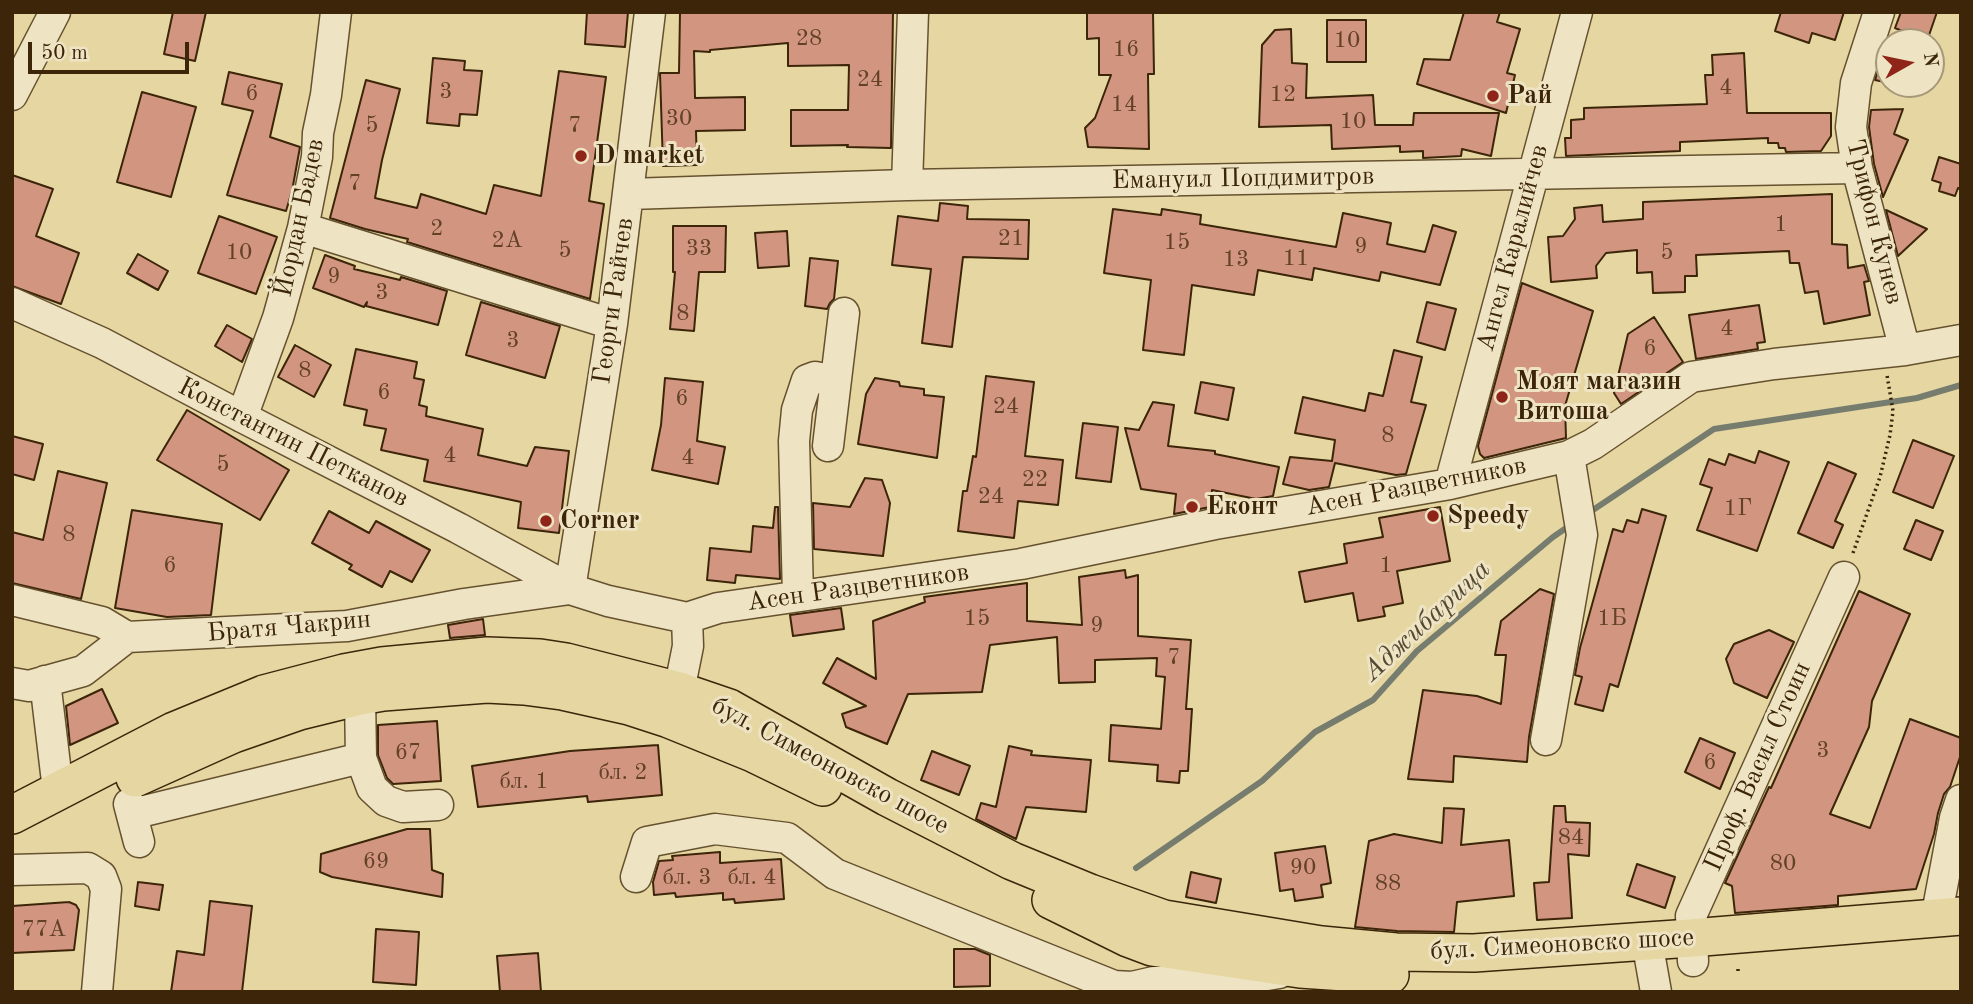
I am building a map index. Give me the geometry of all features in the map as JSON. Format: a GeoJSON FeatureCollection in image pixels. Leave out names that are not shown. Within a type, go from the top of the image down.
{"type":"FeatureCollection","features":[{"type":"Feature","properties":{"kind":"main road","name":"бул. Симеоновско шосе"},"geometry":{"type":"LineString","coordinates":[[12,815],[174,731],[218,712],[292,686],[382,666],[487,656],[540,658],[566,662],[674,705]]}},
{"type":"Feature","properties":{"kind":"main road","name":"бул. Симеоновско шосе"},"geometry":{"type":"LineString","coordinates":[[12,840],[127,782],[275,718],[383,692],[487,684],[562,691],[629,706],[729,708],[887,797],[1012,861],[1090,893],[1156,949],[1300,970],[1474,978],[1651,966],[1692,950],[1953,924]]}},
{"type":"Feature","properties":{"kind":"main road","name":"бул. Симеоновско шосе"},"geometry":{"type":"LineString","coordinates":[[1156,949],[1321,944],[1396,952],[1474,953],[1651,966]]}},
{"type":"Feature","properties":{"kind":"street"},"geometry":{"type":"LineString","coordinates":[[12,95],[55,12]]}},
{"type":"Feature","properties":{"kind":"street","name":"Йордан Бадев"},"geometry":{"type":"LineString","coordinates":[[242,417],[278,318],[303,228],[317,157],[318,133],[326,95],[336,12]]}},
{"type":"Feature","properties":{"kind":"street","name":"Георги Райчев"},"geometry":{"type":"LineString","coordinates":[[570,589],[611,324],[650,12]]}},
{"type":"Feature","properties":{"kind":"street"},"geometry":{"type":"LineString","coordinates":[[907,185],[913,12]]}},
{"type":"Feature","properties":{"kind":"street","name":"Ангел Каралийчев"},"geometry":{"type":"LineString","coordinates":[[1450,484],[1577,12]]}},
{"type":"Feature","properties":{"kind":"street","name":"Трифон Кунев"},"geometry":{"type":"LineString","coordinates":[[1879,12],[1856,83],[1851,127],[1857,168],[1905,350]]}},
{"type":"Feature","properties":{"kind":"street","name":"Емануил Попдимитров"},"geometry":{"type":"LineString","coordinates":[[628,194],[907,185],[1857,168]]}},
{"type":"Feature","properties":{"kind":"street"},"geometry":{"type":"LineString","coordinates":[[303,228],[611,324]]}},
{"type":"Feature","properties":{"kind":"street","name":"Константин Петканов"},"geometry":{"type":"LineString","coordinates":[[12,303],[102,343],[570,589]]}},
{"type":"Feature","properties":{"kind":"street"},"geometry":{"type":"LineString","coordinates":[[828,446],[844,313]]}},
{"type":"Feature","properties":{"kind":"street","name":"Асен Разцветников"},"geometry":{"type":"LineString","coordinates":[[570,589],[608,601],[687,618],[718,608],[798,595],[1021,564],[1215,524],[1450,484],[1569,456],[1593,444],[1691,377],[1774,364],[1905,350],[1961,340]]}},
{"type":"Feature","properties":{"kind":"street"},"geometry":{"type":"LineString","coordinates":[[798,595],[794,441],[797,410],[807,380],[816,377],[835,382]]}},
{"type":"Feature","properties":{"kind":"street"},"geometry":{"type":"LineString","coordinates":[[1546,740],[1582,535],[1569,456]]}},
{"type":"Feature","properties":{"kind":"street","name":"Проф. Васил Стоин"},"geometry":{"type":"LineString","coordinates":[[1692,950],[1691,916],[1844,577]]}},
{"type":"Feature","properties":{"kind":"street","name":"Братя Чакрин"},"geometry":{"type":"LineString","coordinates":[[127,637],[347,626],[464,604],[570,589]]}},
{"type":"Feature","properties":{"kind":"street"},"geometry":{"type":"LineString","coordinates":[[12,600],[102,622],[127,637],[83,671],[29,686],[13,684]]}},
{"type":"Feature","properties":{"kind":"street"},"geometry":{"type":"LineString","coordinates":[[674,705],[688,646],[687,618]]}},
{"type":"Feature","properties":{"kind":"street"},"geometry":{"type":"LineString","coordinates":[[45,681],[58,790]]}},
{"type":"Feature","properties":{"kind":"street"},"geometry":{"type":"LineString","coordinates":[[360,696],[361,758],[372,788],[386,801],[403,807],[438,805]]}},
{"type":"Feature","properties":{"kind":"street"},"geometry":{"type":"LineString","coordinates":[[133,820],[361,758]]}},
{"type":"Feature","properties":{"kind":"street"},"geometry":{"type":"LineString","coordinates":[[1953,924],[1939,903],[1952,830],[1961,800]]}},
{"type":"Feature","properties":{"kind":"street"},"geometry":{"type":"LineString","coordinates":[[636,877],[647,842],[715,829],[787,838],[835,874],[1114,986],[1132,987],[1156,949]]}},
{"type":"Feature","properties":{"kind":"street"},"geometry":{"type":"LineString","coordinates":[[12,870],[88,868],[101,876],[106,889],[97,992]]}},
{"type":"Feature","properties":{"kind":"street","name":"бул. Симеоновско шосе"},"geometry":{"type":"LineString","coordinates":[[1156,949],[1226,987],[1300,970]]}},
{"type":"Feature","properties":{"kind":"path"},"geometry":{"type":"LineString","coordinates":[[1844,577],[1880,477],[1893,411],[1890,390]]}},
{"type":"Feature","properties":{"kind":"building"},"geometry":{"type":"Polygon","coordinates":[[[173,12],[206,12],[195,61],[164,54],[173,12]]]}},
{"type":"Feature","properties":{"kind":"building"},"geometry":{"type":"Polygon","coordinates":[[[587,12],[628,12],[625,47],[585,44],[587,12]]]}},
{"type":"Feature","properties":{"kind":"building"},"geometry":{"type":"Polygon","coordinates":[[[680,12],[893,12],[891,148],[847,147],[848,145],[791,146],[791,110],[848,110],[849,65],[788,66],[788,43],[710,52],[694,51],[695,98],[745,97],[745,130],[696,131],[697,165],[663,166],[660,73],[679,73],[680,12]]]}},
{"type":"Feature","properties":{"kind":"building"},"geometry":{"type":"Polygon","coordinates":[[[1087,12],[1153,12],[1154,74],[1148,74],[1149,149],[1088,147],[1085,128],[1095,118],[1111,75],[1099,75],[1099,38],[1087,39],[1087,12]]]}},
{"type":"Feature","properties":{"kind":"building"},"geometry":{"type":"Polygon","coordinates":[[[1464,12],[1500,12],[1497,22],[1520,29],[1507,73],[1515,75],[1506,113],[1417,84],[1424,59],[1450,60],[1464,12]]]}},
{"type":"Feature","properties":{"kind":"building"},"geometry":{"type":"Polygon","coordinates":[[[1781,12],[1844,12],[1835,40],[1812,33],[1809,43],[1775,31],[1781,12]]]}},
{"type":"Feature","properties":{"kind":"building"},"geometry":{"type":"Polygon","coordinates":[[[1901,12],[1937,12],[1931,28],[1895,28],[1901,12]]]}},
{"type":"Feature","properties":{"kind":"building"},"geometry":{"type":"Polygon","coordinates":[[[1327,20],[1366,20],[1366,62],[1327,62],[1327,20]]]}},
{"type":"Feature","properties":{"kind":"building"},"geometry":{"type":"Polygon","coordinates":[[[1291,29],[1292,63],[1307,64],[1306,98],[1373,95],[1375,125],[1413,125],[1414,113],[1499,113],[1491,156],[1462,149],[1461,156],[1423,158],[1423,151],[1400,152],[1400,146],[1332,149],[1331,125],[1259,127],[1262,45],[1275,30],[1291,29]]]}},
{"type":"Feature","properties":{"kind":"building"},"geometry":{"type":"Polygon","coordinates":[[[1744,53],[1747,113],[1831,113],[1831,136],[1821,151],[1786,152],[1785,148],[1779,148],[1778,143],[1768,143],[1768,138],[1680,142],[1680,151],[1566,156],[1565,138],[1571,138],[1571,120],[1584,119],[1584,108],[1707,104],[1705,75],[1713,75],[1712,55],[1744,53]]]}},
{"type":"Feature","properties":{"kind":"building"},"geometry":{"type":"Polygon","coordinates":[[[433,58],[465,61],[464,70],[482,71],[477,115],[460,114],[459,126],[427,123],[433,58]]]}},
{"type":"Feature","properties":{"kind":"building"},"geometry":{"type":"Polygon","coordinates":[[[559,71],[606,77],[589,201],[604,204],[590,299],[407,242],[408,239],[330,218],[366,80],[400,89],[375,198],[417,208],[421,194],[486,214],[494,185],[541,196],[559,71]]]}},
{"type":"Feature","properties":{"kind":"building"},"geometry":{"type":"Polygon","coordinates":[[[229,72],[282,84],[270,137],[300,147],[286,211],[227,195],[253,111],[222,104],[229,72]]]}},
{"type":"Feature","properties":{"kind":"building"},"geometry":{"type":"Polygon","coordinates":[[[142,92],[196,107],[171,197],[117,182],[142,92]]]}},
{"type":"Feature","properties":{"kind":"building"},"geometry":{"type":"Polygon","coordinates":[[[1903,109],[1894,134],[1908,140],[1883,197],[1874,164],[1869,127],[1871,110],[1903,109]]]}},
{"type":"Feature","properties":{"kind":"building"},"geometry":{"type":"Polygon","coordinates":[[[1939,157],[1961,164],[1961,189],[1958,188],[1955,196],[1939,191],[1941,183],[1932,180],[1939,157]]]}},
{"type":"Feature","properties":{"kind":"building"},"geometry":{"type":"Polygon","coordinates":[[[12,175],[53,189],[36,236],[79,253],[61,304],[12,286],[12,175]]]}},
{"type":"Feature","properties":{"kind":"building"},"geometry":{"type":"Polygon","coordinates":[[[1832,194],[1832,244],[1847,245],[1848,268],[1864,265],[1869,281],[1864,282],[1870,315],[1824,324],[1818,291],[1805,293],[1799,263],[1790,263],[1789,251],[1696,255],[1697,276],[1685,276],[1685,292],[1653,293],[1652,272],[1637,273],[1637,250],[1606,253],[1596,266],[1597,278],[1551,282],[1548,237],[1563,236],[1575,219],[1574,208],[1602,205],[1603,222],[1643,219],[1643,202],[1832,194]]]}},
{"type":"Feature","properties":{"kind":"building"},"geometry":{"type":"Polygon","coordinates":[[[940,203],[968,206],[967,219],[1029,220],[1028,259],[963,257],[952,347],[922,343],[931,269],[892,265],[898,216],[938,221],[940,203]]]}},
{"type":"Feature","properties":{"kind":"building"},"geometry":{"type":"Polygon","coordinates":[[[1113,209],[1161,215],[1162,209],[1201,215],[1200,224],[1336,247],[1343,213],[1391,223],[1387,244],[1425,252],[1433,225],[1456,232],[1440,285],[1381,272],[1379,281],[1314,268],[1312,280],[1258,270],[1254,295],[1192,285],[1184,355],[1143,350],[1151,280],[1104,273],[1113,209]]]}},
{"type":"Feature","properties":{"kind":"building"},"geometry":{"type":"Polygon","coordinates":[[[1886,210],[1927,229],[1898,256],[1886,210]]]}},
{"type":"Feature","properties":{"kind":"building"},"geometry":{"type":"Polygon","coordinates":[[[219,216],[277,237],[256,294],[198,273],[219,216]]]}},
{"type":"Feature","properties":{"kind":"building"},"geometry":{"type":"Polygon","coordinates":[[[673,226],[726,226],[725,272],[699,272],[694,331],[670,329],[675,272],[673,226]]]}},
{"type":"Feature","properties":{"kind":"building"},"geometry":{"type":"Polygon","coordinates":[[[787,231],[789,266],[758,268],[755,233],[787,231]]]}},
{"type":"Feature","properties":{"kind":"building"},"geometry":{"type":"Polygon","coordinates":[[[138,254],[168,271],[158,290],[127,273],[138,254]]]}},
{"type":"Feature","properties":{"kind":"building"},"geometry":{"type":"Polygon","coordinates":[[[325,255],[355,266],[354,269],[400,280],[401,277],[447,291],[438,325],[366,306],[367,302],[364,307],[313,288],[325,255]]]}},
{"type":"Feature","properties":{"kind":"building"},"geometry":{"type":"Polygon","coordinates":[[[810,258],[838,261],[834,299],[827,309],[805,306],[810,258]]]}},
{"type":"Feature","properties":{"kind":"building"},"geometry":{"type":"Polygon","coordinates":[[[1522,283],[1593,311],[1565,406],[1566,438],[1484,458],[1478,446],[1522,283]]]}},
{"type":"Feature","properties":{"kind":"building"},"geometry":{"type":"Polygon","coordinates":[[[481,302],[560,326],[545,378],[466,355],[481,302]]]}},
{"type":"Feature","properties":{"kind":"building"},"geometry":{"type":"Polygon","coordinates":[[[1427,302],[1456,309],[1445,350],[1417,342],[1427,302]]]}},
{"type":"Feature","properties":{"kind":"building"},"geometry":{"type":"Polygon","coordinates":[[[1759,305],[1765,342],[1757,343],[1758,349],[1696,359],[1689,315],[1759,305]]]}},
{"type":"Feature","properties":{"kind":"building"},"geometry":{"type":"Polygon","coordinates":[[[1654,317],[1683,362],[1621,404],[1614,393],[1628,334],[1654,317]]]}},
{"type":"Feature","properties":{"kind":"building"},"geometry":{"type":"Polygon","coordinates":[[[227,325],[252,339],[242,362],[215,346],[227,325]]]}},
{"type":"Feature","properties":{"kind":"building"},"geometry":{"type":"Polygon","coordinates":[[[295,345],[331,365],[314,397],[278,377],[295,345]]]}},
{"type":"Feature","properties":{"kind":"building"},"geometry":{"type":"Polygon","coordinates":[[[356,349],[417,362],[414,378],[424,380],[419,405],[427,407],[426,416],[483,429],[478,455],[527,466],[535,447],[569,451],[559,533],[518,528],[521,502],[424,481],[428,460],[381,450],[386,429],[364,425],[367,410],[344,405],[356,349]]]}},
{"type":"Feature","properties":{"kind":"building"},"geometry":{"type":"Polygon","coordinates":[[[1394,350],[1422,357],[1411,402],[1426,405],[1406,474],[1396,475],[1335,463],[1329,487],[1309,490],[1283,484],[1290,457],[1332,461],[1335,440],[1295,433],[1303,397],[1365,411],[1369,393],[1383,396],[1394,350]]]}},
{"type":"Feature","properties":{"kind":"building"},"geometry":{"type":"Polygon","coordinates":[[[986,376],[1034,382],[1025,456],[1063,460],[1058,505],[1018,501],[1014,538],[958,531],[963,491],[967,491],[973,456],[976,457],[986,376]]]}},
{"type":"Feature","properties":{"kind":"building"},"geometry":{"type":"Polygon","coordinates":[[[665,378],[703,382],[697,441],[725,447],[718,484],[652,470],[661,425],[665,378]]]}},
{"type":"Feature","properties":{"kind":"building"},"geometry":{"type":"Polygon","coordinates":[[[875,378],[899,382],[900,386],[924,389],[924,395],[944,397],[937,458],[858,444],[866,394],[875,378]]]}},
{"type":"Feature","properties":{"kind":"building"},"geometry":{"type":"Polygon","coordinates":[[[1201,382],[1234,388],[1228,420],[1195,413],[1201,382]]]}},
{"type":"Feature","properties":{"kind":"building"},"geometry":{"type":"Polygon","coordinates":[[[1153,402],[1174,405],[1168,446],[1215,451],[1215,454],[1279,467],[1273,496],[1256,499],[1212,490],[1210,507],[1174,514],[1176,494],[1141,489],[1125,428],[1139,430],[1153,402]]]}},
{"type":"Feature","properties":{"kind":"building"},"geometry":{"type":"Polygon","coordinates":[[[187,410],[289,470],[260,520],[157,460],[187,410]]]}},
{"type":"Feature","properties":{"kind":"building"},"geometry":{"type":"Polygon","coordinates":[[[1083,423],[1118,427],[1111,482],[1076,478],[1083,423]]]}},
{"type":"Feature","properties":{"kind":"building"},"geometry":{"type":"Polygon","coordinates":[[[12,436],[43,444],[34,480],[12,474],[12,436]]]}},
{"type":"Feature","properties":{"kind":"building"},"geometry":{"type":"Polygon","coordinates":[[[1913,440],[1954,456],[1933,508],[1893,492],[1913,440]]]}},
{"type":"Feature","properties":{"kind":"building"},"geometry":{"type":"Polygon","coordinates":[[[1759,451],[1789,462],[1757,551],[1697,530],[1712,488],[1700,484],[1709,459],[1725,465],[1729,454],[1755,463],[1759,451]]]}},
{"type":"Feature","properties":{"kind":"building"},"geometry":{"type":"Polygon","coordinates":[[[1828,462],[1856,474],[1835,521],[1843,525],[1833,548],[1798,533],[1828,462]]]}},
{"type":"Feature","properties":{"kind":"building"},"geometry":{"type":"Polygon","coordinates":[[[58,471],[107,483],[81,599],[12,583],[12,532],[43,540],[58,471]]]}},
{"type":"Feature","properties":{"kind":"building"},"geometry":{"type":"Polygon","coordinates":[[[865,478],[882,480],[890,503],[883,556],[814,549],[813,503],[850,507],[865,478]]]}},
{"type":"Feature","properties":{"kind":"building"},"geometry":{"type":"Polygon","coordinates":[[[775,507],[778,507],[780,579],[736,575],[735,583],[707,580],[710,548],[751,552],[753,526],[773,528],[775,507]]]}},
{"type":"Feature","properties":{"kind":"building"},"geometry":{"type":"Polygon","coordinates":[[[1440,507],[1450,561],[1397,571],[1403,603],[1383,607],[1385,616],[1358,621],[1353,593],[1305,602],[1299,572],[1347,563],[1344,544],[1383,537],[1379,518],[1440,507]]]}},
{"type":"Feature","properties":{"kind":"building"},"geometry":{"type":"Polygon","coordinates":[[[1642,509],[1666,516],[1618,687],[1610,684],[1603,711],[1575,704],[1582,677],[1575,675],[1580,648],[1613,529],[1623,532],[1627,520],[1638,523],[1642,509]]]}},
{"type":"Feature","properties":{"kind":"building"},"geometry":{"type":"Polygon","coordinates":[[[132,510],[222,524],[211,615],[167,617],[115,608],[132,510]]]}},
{"type":"Feature","properties":{"kind":"building"},"geometry":{"type":"Polygon","coordinates":[[[329,511],[369,533],[376,521],[430,550],[412,582],[390,571],[382,587],[349,569],[352,565],[312,543],[329,511]]]}},
{"type":"Feature","properties":{"kind":"building"},"geometry":{"type":"Polygon","coordinates":[[[1916,520],[1943,531],[1931,560],[1904,549],[1916,520]]]}},
{"type":"Feature","properties":{"kind":"building"},"geometry":{"type":"Polygon","coordinates":[[[1125,570],[1126,578],[1138,575],[1138,636],[1191,640],[1186,709],[1192,709],[1188,771],[1180,771],[1179,783],[1157,781],[1158,765],[1109,761],[1111,725],[1161,729],[1165,677],[1156,676],[1157,658],[1095,660],[1095,682],[1059,683],[1057,637],[990,645],[982,692],[908,694],[887,744],[846,727],[842,714],[866,706],[823,683],[837,658],[876,679],[873,621],[925,602],[924,597],[1027,583],[1027,621],[1082,625],[1079,577],[1125,570]]]}},
{"type":"Feature","properties":{"kind":"building"},"geometry":{"type":"Polygon","coordinates":[[[1540,589],[1554,594],[1527,762],[1454,756],[1453,782],[1408,779],[1423,690],[1477,696],[1501,704],[1506,655],[1495,655],[1501,621],[1540,589]]]}},
{"type":"Feature","properties":{"kind":"building"},"geometry":{"type":"Polygon","coordinates":[[[1859,591],[1910,614],[1872,701],[1869,727],[1830,814],[1870,828],[1910,719],[1961,738],[1961,754],[1950,787],[1944,794],[1916,889],[1838,896],[1838,905],[1735,913],[1732,886],[1725,883],[1769,787],[1771,788],[1859,591]]]}},
{"type":"Feature","properties":{"kind":"building"},"geometry":{"type":"Polygon","coordinates":[[[841,608],[844,629],[793,636],[790,615],[841,608]]]}},
{"type":"Feature","properties":{"kind":"building"},"geometry":{"type":"Polygon","coordinates":[[[483,619],[485,635],[450,638],[448,625],[483,619]]]}},
{"type":"Feature","properties":{"kind":"building"},"geometry":{"type":"Polygon","coordinates":[[[1769,630],[1794,642],[1767,698],[1734,683],[1726,659],[1734,644],[1769,630]]]}},
{"type":"Feature","properties":{"kind":"building"},"geometry":{"type":"Polygon","coordinates":[[[102,689],[118,723],[70,745],[66,706],[102,689]]]}},
{"type":"Feature","properties":{"kind":"building"},"geometry":{"type":"Polygon","coordinates":[[[437,721],[441,781],[393,784],[387,778],[378,755],[378,725],[437,721]]]}},
{"type":"Feature","properties":{"kind":"building"},"geometry":{"type":"Polygon","coordinates":[[[1700,738],[1735,753],[1720,789],[1685,772],[1700,738]]]}},
{"type":"Feature","properties":{"kind":"building"},"geometry":{"type":"Polygon","coordinates":[[[658,745],[662,795],[588,802],[587,796],[478,807],[472,766],[570,751],[658,745]]]}},
{"type":"Feature","properties":{"kind":"building"},"geometry":{"type":"Polygon","coordinates":[[[1009,746],[1032,751],[1031,755],[1091,760],[1086,812],[1026,807],[1016,839],[976,819],[981,803],[996,807],[1009,746]]]}},
{"type":"Feature","properties":{"kind":"building"},"geometry":{"type":"Polygon","coordinates":[[[932,751],[970,766],[959,795],[921,780],[932,751]]]}},
{"type":"Feature","properties":{"kind":"building"},"geometry":{"type":"Polygon","coordinates":[[[1554,806],[1565,806],[1566,822],[1590,823],[1589,856],[1568,854],[1572,918],[1537,920],[1534,883],[1549,882],[1554,806]]]}},
{"type":"Feature","properties":{"kind":"building"},"geometry":{"type":"Polygon","coordinates":[[[1444,808],[1464,809],[1461,845],[1509,840],[1514,896],[1457,902],[1454,932],[1355,927],[1369,841],[1394,834],[1442,843],[1444,808]]]}},
{"type":"Feature","properties":{"kind":"building"},"geometry":{"type":"Polygon","coordinates":[[[407,829],[430,829],[432,870],[443,874],[442,897],[332,877],[320,872],[321,854],[407,829]]]}},
{"type":"Feature","properties":{"kind":"building"},"geometry":{"type":"Polygon","coordinates":[[[1325,846],[1331,883],[1321,885],[1323,897],[1295,901],[1293,889],[1280,891],[1275,853],[1325,846]]]}},
{"type":"Feature","properties":{"kind":"building"},"geometry":{"type":"Polygon","coordinates":[[[720,852],[720,863],[781,859],[784,899],[735,903],[734,899],[723,900],[723,893],[676,897],[675,893],[654,895],[653,882],[659,861],[673,860],[672,856],[720,852]]]}},
{"type":"Feature","properties":{"kind":"building"},"geometry":{"type":"Polygon","coordinates":[[[1637,864],[1675,877],[1665,908],[1627,895],[1637,864]]]}},
{"type":"Feature","properties":{"kind":"building"},"geometry":{"type":"Polygon","coordinates":[[[1191,872],[1221,879],[1216,903],[1186,897],[1191,872]]]}},
{"type":"Feature","properties":{"kind":"building"},"geometry":{"type":"Polygon","coordinates":[[[138,882],[163,885],[159,910],[135,906],[138,882]]]}},
{"type":"Feature","properties":{"kind":"building"},"geometry":{"type":"Polygon","coordinates":[[[210,901],[252,906],[242,992],[171,992],[177,951],[204,955],[210,901]]]}},
{"type":"Feature","properties":{"kind":"building"},"geometry":{"type":"Polygon","coordinates":[[[69,902],[79,910],[74,950],[12,953],[12,906],[69,902]]]}},
{"type":"Feature","properties":{"kind":"building"},"geometry":{"type":"Polygon","coordinates":[[[376,929],[419,932],[416,985],[373,982],[376,929]]]}},
{"type":"Feature","properties":{"kind":"building"},"geometry":{"type":"Polygon","coordinates":[[[954,949],[975,949],[990,955],[990,986],[954,987],[954,949]]]}},
{"type":"Feature","properties":{"kind":"building"},"geometry":{"type":"Polygon","coordinates":[[[538,953],[541,992],[500,992],[497,956],[538,953]]]}},
{"type":"Feature","properties":{"kind":"waterway","name":"Аджибарица"},"geometry":{"type":"LineString","coordinates":[[1587,514],[1714,429],[1917,398],[1961,385]]}},
{"type":"Feature","properties":{"kind":"waterway","name":"Аджибарица"},"geometry":{"type":"LineString","coordinates":[[1136,868],[1262,781],[1315,732],[1373,700],[1417,651],[1572,524]]}},
{"type":"Feature","properties":{"kind":"place","name":"Рай"},"geometry":{"type":"Point","coordinates":[1493,96]}},
{"type":"Feature","properties":{"kind":"place","name":"D market"},"geometry":{"type":"Point","coordinates":[581,156]}},
{"type":"Feature","properties":{"kind":"place","name":"Моят магазин Витоша"},"geometry":{"type":"Point","coordinates":[1502,397]}},
{"type":"Feature","properties":{"kind":"place","name":"Еконт"},"geometry":{"type":"Point","coordinates":[1192,507]}},
{"type":"Feature","properties":{"kind":"place","name":"Speedy"},"geometry":{"type":"Point","coordinates":[1433,516]}},
{"type":"Feature","properties":{"kind":"place","name":"Corner"},"geometry":{"type":"Point","coordinates":[546,521]}}]}
